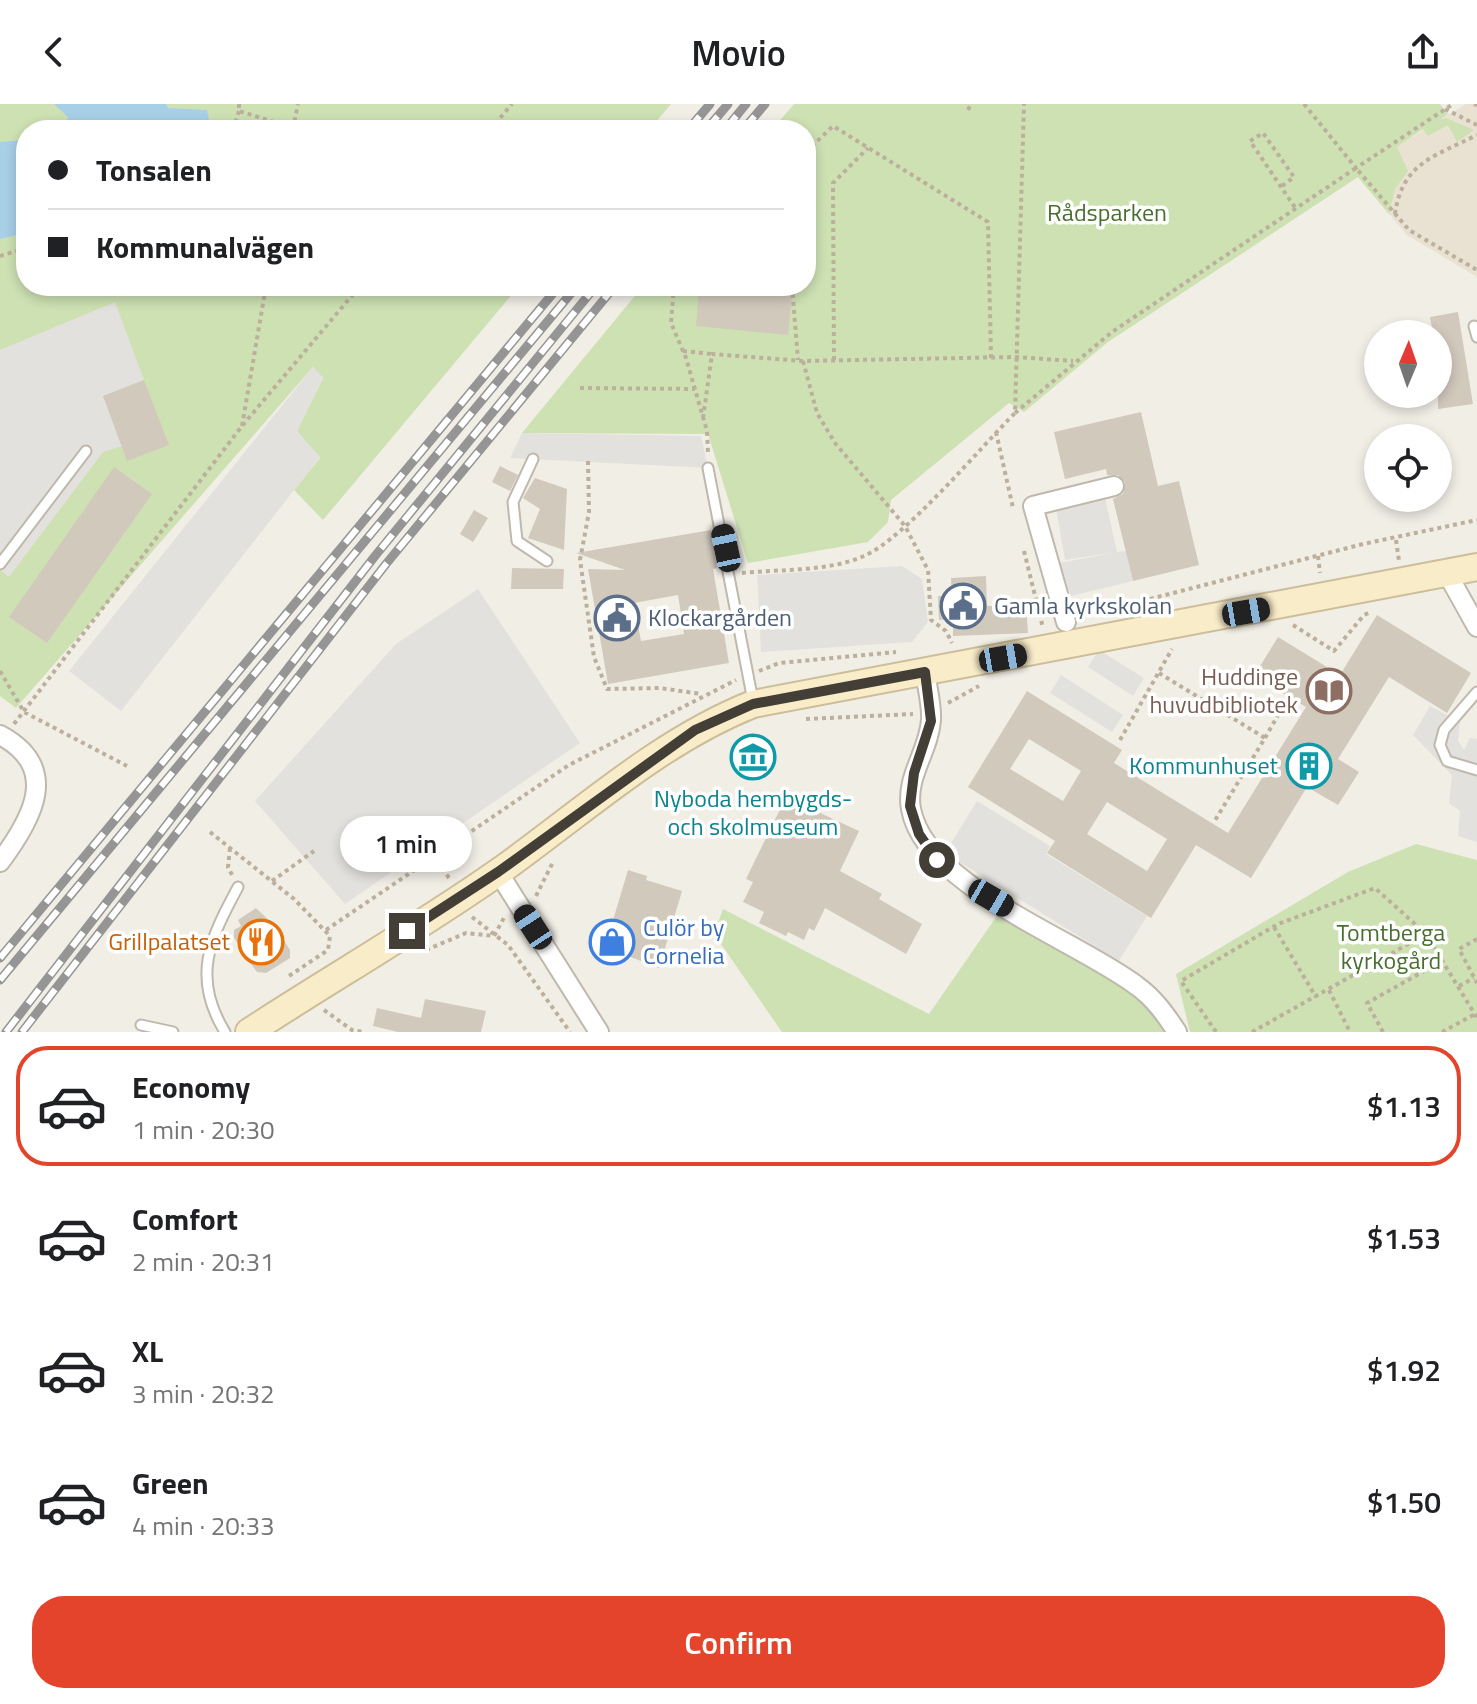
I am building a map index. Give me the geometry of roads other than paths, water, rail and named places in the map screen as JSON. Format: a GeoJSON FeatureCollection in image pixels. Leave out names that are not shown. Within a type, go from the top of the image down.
{"type":"FeatureCollection","features":[{"type":"Feature","properties":{"kind":"street"},"geometry":{"type":"LineString","coordinates":[[1066,622],[1033,506],[1114,486]]}},
{"type":"Feature","properties":{"kind":"street"},"geometry":{"type":"LineString","coordinates":[[249,1032],[498,872],[658,754],[695,730],[753,704],[1448,575],[1477,567]]}},
{"type":"Feature","properties":{"kind":"street"},"geometry":{"type":"LineString","coordinates":[[1448,575],[1477,627]]}},
{"type":"Feature","properties":{"kind":"street"},"geometry":{"type":"LineString","coordinates":[[925,672],[931,721],[910,792],[913,820],[926,846],[937,860],[969,885],[1140,987],[1177,1032]]}},
{"type":"Feature","properties":{"kind":"street"},"geometry":{"type":"LineString","coordinates":[[0,735],[25,752],[36,766],[38,785],[32,808],[0,862]]}},
{"type":"Feature","properties":{"kind":"street"},"geometry":{"type":"LineString","coordinates":[[498,872],[599,1032]]}},
{"type":"Feature","properties":{"kind":"lane"},"geometry":{"type":"LineString","coordinates":[[1474,326],[1477,337]]}},
{"type":"Feature","properties":{"kind":"lane"},"geometry":{"type":"LineString","coordinates":[[0,564],[86,451]]}},
{"type":"Feature","properties":{"kind":"lane"},"geometry":{"type":"LineString","coordinates":[[533,459],[513,502],[517,541],[547,561]]}},
{"type":"Feature","properties":{"kind":"lane"},"geometry":{"type":"LineString","coordinates":[[708,468],[753,704]]}},
{"type":"Feature","properties":{"kind":"lane"},"geometry":{"type":"LineString","coordinates":[[1477,692],[1444,730],[1440,745],[1447,761],[1477,770]]}},
{"type":"Feature","properties":{"kind":"lane"},"geometry":{"type":"LineString","coordinates":[[225,1032],[209,1000],[205,969],[217,926],[238,887]]}},
{"type":"Feature","properties":{"kind":"lane"},"geometry":{"type":"LineString","coordinates":[[141,1025],[173,1032]]}},
{"type":"Feature","properties":{"kind":"water"},"geometry":{"type":"Polygon","coordinates":[[[54,104],[166,104],[168,108],[207,110],[209,120],[66,120],[69,118],[54,104]]]}},
{"type":"Feature","properties":{"kind":"water"},"geometry":{"type":"Polygon","coordinates":[[[16,141],[16,235],[0,239],[0,142],[16,141]]]}},
{"type":"Feature","properties":{"kind":"railway"},"geometry":{"type":"LineString","coordinates":[[696,120],[710,104]]}},
{"type":"Feature","properties":{"kind":"railway"},"geometry":{"type":"LineString","coordinates":[[714,120],[728,104]]}},
{"type":"Feature","properties":{"kind":"railway"},"geometry":{"type":"LineString","coordinates":[[733,120],[746,104]]}},
{"type":"Feature","properties":{"kind":"railway"},"geometry":{"type":"LineString","coordinates":[[751,120],[765,104]]}},
{"type":"Feature","properties":{"kind":"railway"},"geometry":{"type":"LineString","coordinates":[[0,958],[551,296]]}},
{"type":"Feature","properties":{"kind":"railway"},"geometry":{"type":"LineString","coordinates":[[0,980],[569,296]]}},
{"type":"Feature","properties":{"kind":"railway"},"geometry":{"type":"LineString","coordinates":[[6,1032],[375,556],[588,296]]}},
{"type":"Feature","properties":{"kind":"railway"},"geometry":{"type":"LineString","coordinates":[[22,1032],[386,564],[607,296]]}},
{"type":"Feature","properties":{"kind":"place","name":"Gamla kyrkskolan"},"geometry":{"type":"Point","coordinates":[963,606]}},
{"type":"Feature","properties":{"kind":"place","name":"Klockargården"},"geometry":{"type":"Point","coordinates":[617,618]}},
{"type":"Feature","properties":{"kind":"place","name":"Huddinge huvudbibliotek"},"geometry":{"type":"Point","coordinates":[1329,691]}},
{"type":"Feature","properties":{"kind":"place","name":"Nyboda hembygds- och skolmuseum"},"geometry":{"type":"Point","coordinates":[753,757]}},
{"type":"Feature","properties":{"kind":"place","name":"Kommunhuset"},"geometry":{"type":"Point","coordinates":[1309,766]}},
{"type":"Feature","properties":{"kind":"place","name":"Grillpalatset"},"geometry":{"type":"Point","coordinates":[261,942]}},
{"type":"Feature","properties":{"kind":"place","name":"Culör by Cornelia"},"geometry":{"type":"Point","coordinates":[612,942]}},
{"type":"Feature","properties":{"kind":"park label","name":"Rådsparken"},"geometry":{"type":"Point","coordinates":[1107,213]}},
{"type":"Feature","properties":{"kind":"park label","name":"Tomtberga kyrkogård"},"geometry":{"type":"Point","coordinates":[1391,947]}}]}
